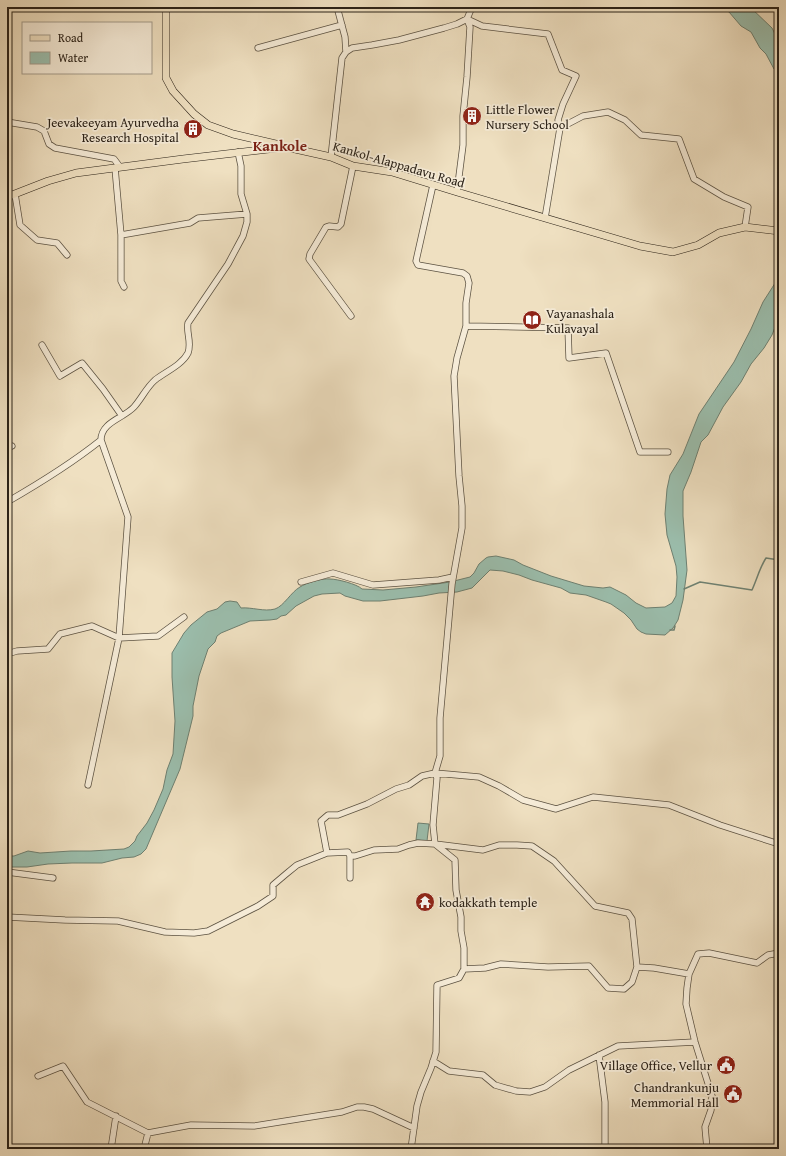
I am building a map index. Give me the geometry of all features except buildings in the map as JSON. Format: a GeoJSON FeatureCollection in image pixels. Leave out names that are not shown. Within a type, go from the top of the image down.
{"type":"FeatureCollection","features":[{"type":"Feature","properties":{"kind":"main road"},"geometry":{"type":"LineString","coordinates":[[166,7],[166,78],[174,91],[194,114],[208,125],[233,134],[286,147]]}},
{"type":"Feature","properties":{"kind":"main road","name":"Kankol-Alappadavu Road"},"geometry":{"type":"LineString","coordinates":[[7,197],[48,181],[76,173],[286,147],[331,157],[353,166],[392,172],[640,246],[673,252],[698,245],[719,233],[745,226],[779,231]]}},
{"type":"Feature","properties":{"kind":"street"},"geometry":{"type":"LineString","coordinates":[[337,7],[345,37],[346,52]]}},
{"type":"Feature","properties":{"kind":"street"},"geometry":{"type":"LineString","coordinates":[[331,157],[342,58],[346,52],[352,48],[379,44],[457,24],[467,19],[472,7]]}},
{"type":"Feature","properties":{"kind":"street"},"geometry":{"type":"LineString","coordinates":[[467,19],[482,26],[548,34],[562,70],[576,76],[563,104],[558,120],[560,128],[545,218]]}},
{"type":"Feature","properties":{"kind":"street"},"geometry":{"type":"LineString","coordinates":[[457,192],[463,145],[463,116],[468,77],[470,26],[467,19]]}},
{"type":"Feature","properties":{"kind":"street"},"geometry":{"type":"LineString","coordinates":[[258,48],[342,25]]}},
{"type":"Feature","properties":{"kind":"street"},"geometry":{"type":"LineString","coordinates":[[560,128],[583,116],[608,112],[626,120],[641,135],[679,139],[694,179],[724,197],[748,207],[745,226]]}},
{"type":"Feature","properties":{"kind":"street"},"geometry":{"type":"LineString","coordinates":[[7,122],[37,127],[44,131],[49,144],[55,148],[114,159],[117,168],[121,235],[121,281],[124,287]]}},
{"type":"Feature","properties":{"kind":"street"},"geometry":{"type":"LineString","coordinates":[[88,785],[119,638],[128,517],[101,440],[101,436],[108,425],[134,407],[148,387],[183,360],[188,353],[190,346],[186,328],[188,322],[228,264],[243,236],[247,222],[247,214],[241,194],[241,166],[238,152]]}},
{"type":"Feature","properties":{"kind":"street"},"geometry":{"type":"LineString","coordinates":[[351,316],[309,258],[326,227],[338,227],[341,224],[353,166]]}},
{"type":"Feature","properties":{"kind":"street"},"geometry":{"type":"LineString","coordinates":[[411,1149],[417,1106],[436,1052],[437,985],[459,978],[464,969],[464,948],[461,931],[462,917],[456,890],[455,860],[435,844],[433,825],[437,778],[435,773],[440,756],[440,718],[451,594],[462,528],[454,376],[457,358],[466,326],[466,303],[469,283],[467,276],[463,273],[418,265],[416,261],[433,185]]}},
{"type":"Feature","properties":{"kind":"street"},"geometry":{"type":"LineString","coordinates":[[15,194],[20,225],[37,240],[57,243],[67,255]]}},
{"type":"Feature","properties":{"kind":"street"},"geometry":{"type":"LineString","coordinates":[[121,235],[190,223],[198,218],[247,214]]}},
{"type":"Feature","properties":{"kind":"street"},"geometry":{"type":"LineString","coordinates":[[466,326],[568,328],[569,358],[606,353],[640,452],[668,452]]}},
{"type":"Feature","properties":{"kind":"street"},"geometry":{"type":"LineString","coordinates":[[42,345],[60,376],[82,363],[122,416]]}},
{"type":"Feature","properties":{"kind":"street"},"geometry":{"type":"LineString","coordinates":[[7,502],[63,469],[101,440]]}},
{"type":"Feature","properties":{"kind":"street"},"geometry":{"type":"LineString","coordinates":[[301,582],[334,574],[373,585],[439,580],[453,577]]}},
{"type":"Feature","properties":{"kind":"street"},"geometry":{"type":"LineString","coordinates":[[7,654],[17,651],[48,649],[60,634],[92,626],[119,638],[158,636],[184,617]]}},
{"type":"Feature","properties":{"kind":"street"},"geometry":{"type":"LineString","coordinates":[[327,853],[321,821],[328,815],[338,815],[367,804],[409,785],[422,776],[435,773],[479,777],[499,786],[523,800],[556,809],[594,797],[669,805],[720,825],[779,844]]}},
{"type":"Feature","properties":{"kind":"street"},"geometry":{"type":"LineString","coordinates":[[350,856],[355,856],[374,850],[398,849],[410,844],[418,843],[483,850],[499,845],[532,846],[554,861],[595,906],[628,913],[632,920],[636,967],[632,982],[624,989],[608,988],[589,966],[548,967],[501,964],[486,968],[464,969]]}},
{"type":"Feature","properties":{"kind":"street"},"geometry":{"type":"LineString","coordinates":[[7,917],[118,921],[165,932],[182,933],[208,931],[258,906],[273,896],[273,885],[297,865],[327,853],[348,852],[350,856],[350,878]]}},
{"type":"Feature","properties":{"kind":"street"},"geometry":{"type":"LineString","coordinates":[[7,872],[53,878]]}},
{"type":"Feature","properties":{"kind":"street"},"geometry":{"type":"LineString","coordinates":[[706,1149],[704,1135],[705,1127],[712,1110],[712,1096],[695,1042],[686,1004],[689,974],[698,954],[709,953],[757,963],[768,955],[779,953]]}},
{"type":"Feature","properties":{"kind":"street"},"geometry":{"type":"LineString","coordinates":[[636,967],[654,968],[689,974]]}},
{"type":"Feature","properties":{"kind":"street"},"geometry":{"type":"LineString","coordinates":[[433,1061],[449,1071],[483,1075],[494,1085],[516,1091],[530,1092],[545,1087],[569,1070],[618,1046],[695,1042]]}},
{"type":"Feature","properties":{"kind":"street"},"geometry":{"type":"LineString","coordinates":[[599,1055],[606,1102],[605,1149]]}},
{"type":"Feature","properties":{"kind":"street"},"geometry":{"type":"LineString","coordinates":[[38,1076],[63,1066],[87,1102],[148,1133],[191,1125],[254,1126],[342,1112],[357,1107],[373,1109],[414,1128]]}},
{"type":"Feature","properties":{"kind":"street"},"geometry":{"type":"LineString","coordinates":[[110,1149],[116,1116]]}},
{"type":"Feature","properties":{"kind":"street"},"geometry":{"type":"LineString","coordinates":[[144,1149],[148,1133]]}},
{"type":"Feature","properties":{"kind":"water"},"geometry":{"type":"Polygon","coordinates":[[[721,7],[750,7],[772,28],[779,42],[779,78],[777,71],[774,69],[766,54],[760,48],[751,32],[741,26],[729,12],[721,7]]]}},
{"type":"Feature","properties":{"kind":"water"},"geometry":{"type":"Polygon","coordinates":[[[779,277],[779,317],[772,335],[723,407],[708,435],[701,442],[683,491],[683,516],[687,570],[683,600],[678,620],[673,628],[665,635],[646,634],[641,632],[624,613],[606,602],[586,595],[570,593],[561,588],[503,571],[490,570],[472,588],[457,592],[380,601],[363,601],[340,593],[314,596],[296,606],[286,615],[277,619],[250,621],[221,633],[217,636],[215,642],[208,649],[199,676],[193,706],[193,716],[180,769],[146,849],[141,854],[134,857],[122,858],[102,863],[48,864],[27,867],[7,867],[7,856],[14,856],[28,851],[40,853],[124,849],[129,847],[135,841],[154,810],[163,789],[167,770],[173,754],[175,721],[172,653],[184,633],[191,625],[207,612],[217,609],[225,602],[237,602],[241,608],[267,610],[275,609],[300,587],[323,579],[347,582],[362,589],[383,590],[450,582],[470,577],[479,564],[486,558],[496,556],[514,560],[551,576],[584,586],[603,588],[610,587],[646,608],[665,607],[672,603],[676,596],[677,577],[676,566],[667,535],[665,514],[670,475],[683,454],[699,414],[734,362],[763,302],[779,277]]]}},
{"type":"Feature","properties":{"kind":"water"},"geometry":{"type":"Polygon","coordinates":[[[418,823],[429,824],[427,841],[416,840],[418,823]]]}},
{"type":"Feature","properties":{"kind":"waterway"},"geometry":{"type":"LineString","coordinates":[[684,589],[700,582],[752,590],[766,558],[779,560]]}},
{"type":"Feature","properties":{"kind":"waterway"},"geometry":{"type":"LineString","coordinates":[[670,630],[674,630],[675,626]]}},
{"type":"Feature","properties":{"kind":"place","name":"Little Flower Nursery School"},"geometry":{"type":"Point","coordinates":[472,116]}},
{"type":"Feature","properties":{"kind":"place","name":"Jeevakeeyam Ayurvedha Research Hospital"},"geometry":{"type":"Point","coordinates":[193,129]}},
{"type":"Feature","properties":{"kind":"place","name":"Vayanashala Kulavayal"},"geometry":{"type":"Point","coordinates":[532,320]}},
{"type":"Feature","properties":{"kind":"place","name":"kodakkath temple"},"geometry":{"type":"Point","coordinates":[425,902]}},
{"type":"Feature","properties":{"kind":"place","name":"Village Office, Vellur"},"geometry":{"type":"Point","coordinates":[726,1065]}},
{"type":"Feature","properties":{"kind":"place","name":"Chandrankunju Memmorial Hall"},"geometry":{"type":"Point","coordinates":[733,1094]}},
{"type":"Feature","properties":{"kind":"district","name":"Kankole"},"geometry":{"type":"Point","coordinates":[280,146]}}]}
